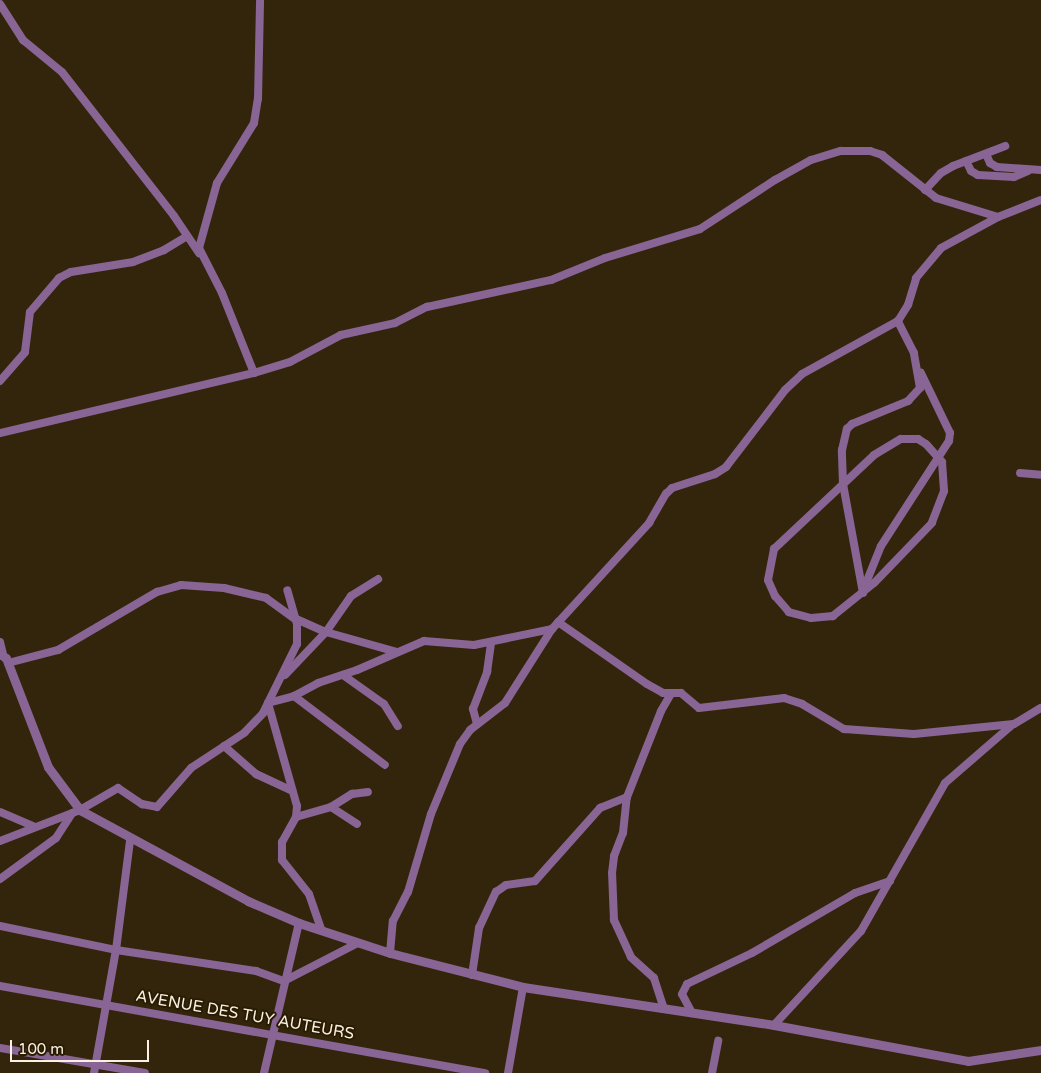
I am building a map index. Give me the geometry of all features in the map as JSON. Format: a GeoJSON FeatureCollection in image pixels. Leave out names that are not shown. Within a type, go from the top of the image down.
{"type":"FeatureCollection","features":[{"type":"Feature","properties":{"kind":"street"},"geometry":{"type":"LineString","coordinates":[[199,253],[217,183],[254,123],[258,100],[260,0]]}},
{"type":"Feature","properties":{"kind":"street"},"geometry":{"type":"LineString","coordinates":[[0,4],[23,40],[62,72],[174,216],[186,237],[199,253],[222,293],[254,373]]}},
{"type":"Feature","properties":{"kind":"street"},"geometry":{"type":"LineString","coordinates":[[925,190],[941,173],[1005,146]]}},
{"type":"Feature","properties":{"kind":"street"},"geometry":{"type":"LineString","coordinates":[[0,433],[254,373],[290,362],[341,334],[395,324],[427,307],[551,280],[605,258],[700,229],[775,180],[827,154],[854,150],[882,155],[936,198],[998,217]]}},
{"type":"Feature","properties":{"kind":"street"},"geometry":{"type":"LineString","coordinates":[[986,154],[992,166],[1028,172]]}},
{"type":"Feature","properties":{"kind":"street"},"geometry":{"type":"LineString","coordinates":[[966,161],[971,171],[978,175],[1014,177],[1041,170]]}},
{"type":"Feature","properties":{"kind":"street"},"geometry":{"type":"LineString","coordinates":[[390,953],[393,921],[408,892],[438,796],[460,744],[477,724],[505,703],[558,622],[649,523],[672,488],[715,474],[726,467],[785,390],[802,374],[898,321],[908,305],[916,278],[941,248],[998,217],[1041,200]]}},
{"type":"Feature","properties":{"kind":"street"},"geometry":{"type":"LineString","coordinates":[[0,381],[25,352],[30,312],[59,278],[71,272],[133,262],[164,250],[186,237]]}},
{"type":"Feature","properties":{"kind":"street"},"geometry":{"type":"LineString","coordinates":[[863,593],[867,576],[881,546],[938,455],[950,441],[950,433],[898,321]]}},
{"type":"Feature","properties":{"kind":"street"},"geometry":{"type":"LineString","coordinates":[[863,593],[843,484],[842,450],[847,429],[858,420],[914,396],[920,388],[918,366]]}},
{"type":"Feature","properties":{"kind":"street"},"geometry":{"type":"LineString","coordinates":[[901,438],[918,439],[938,455],[946,480],[938,512],[923,534],[863,593],[833,616],[811,618],[789,612],[775,596],[768,580],[770,561],[780,541],[874,454],[901,438]]}},
{"type":"Feature","properties":{"kind":"street"},"geometry":{"type":"LineString","coordinates":[[1020,473],[1041,475]]}},
{"type":"Feature","properties":{"kind":"street"},"geometry":{"type":"LineString","coordinates":[[278,684],[326,632],[351,596],[378,579]]}},
{"type":"Feature","properties":{"kind":"street"},"geometry":{"type":"LineString","coordinates":[[8,663],[58,650],[157,592],[181,585],[224,588],[266,598],[294,618],[326,632],[398,652]]}},
{"type":"Feature","properties":{"kind":"street"},"geometry":{"type":"LineString","coordinates":[[0,841],[76,812],[118,788],[142,804],[157,807],[191,768],[254,723],[268,704],[297,644],[294,618],[287,590]]}},
{"type":"Feature","properties":{"kind":"street"},"geometry":{"type":"LineString","coordinates":[[558,622],[648,684],[663,693],[681,693],[699,708],[784,698],[802,704],[844,729],[866,732],[948,733],[1014,724]]}},
{"type":"Feature","properties":{"kind":"street"},"geometry":{"type":"LineString","coordinates":[[268,704],[294,696],[318,683],[343,675],[424,641],[474,645],[552,630]]}},
{"type":"Feature","properties":{"kind":"street"},"geometry":{"type":"LineString","coordinates":[[0,642],[1,654],[8,663],[41,754],[76,812],[248,902],[299,923],[390,953],[472,975],[523,986],[774,1025],[968,1061],[1041,1050]]}},
{"type":"Feature","properties":{"kind":"street"},"geometry":{"type":"LineString","coordinates":[[477,724],[472,709],[487,672],[491,642]]}},
{"type":"Feature","properties":{"kind":"street"},"geometry":{"type":"LineString","coordinates":[[343,675],[384,704],[398,726]]}},
{"type":"Feature","properties":{"kind":"street"},"geometry":{"type":"LineString","coordinates":[[664,1009],[654,978],[631,957],[614,920],[612,873],[614,856],[623,833],[627,797],[661,711],[671,694]]}},
{"type":"Feature","properties":{"kind":"street"},"geometry":{"type":"LineString","coordinates":[[294,696],[385,765]]}},
{"type":"Feature","properties":{"kind":"street"},"geometry":{"type":"LineString","coordinates":[[268,704],[292,791],[296,817],[282,842],[282,860],[309,894],[322,930]]}},
{"type":"Feature","properties":{"kind":"street"},"geometry":{"type":"LineString","coordinates":[[774,1025],[861,931],[890,881],[918,826],[945,783],[1014,724],[1041,708]]}},
{"type":"Feature","properties":{"kind":"street"},"geometry":{"type":"LineString","coordinates":[[224,746],[256,774],[292,791]]}},
{"type":"Feature","properties":{"kind":"street"},"geometry":{"type":"LineString","coordinates":[[296,817],[331,807],[347,796],[368,792]]}},
{"type":"Feature","properties":{"kind":"street"},"geometry":{"type":"LineString","coordinates":[[472,975],[479,928],[496,892],[506,885],[535,881],[600,808],[627,797]]}},
{"type":"Feature","properties":{"kind":"street"},"geometry":{"type":"LineString","coordinates":[[331,807],[357,824]]}},
{"type":"Feature","properties":{"kind":"street"},"geometry":{"type":"LineString","coordinates":[[0,812],[35,827]]}},
{"type":"Feature","properties":{"kind":"street"},"geometry":{"type":"LineString","coordinates":[[0,879],[56,838],[76,812]]}},
{"type":"Feature","properties":{"kind":"street"},"geometry":{"type":"LineString","coordinates":[[94,1073],[116,950],[130,840]]}},
{"type":"Feature","properties":{"kind":"street"},"geometry":{"type":"LineString","coordinates":[[692,1012],[682,994],[687,984],[752,953],[855,893],[890,881]]}},
{"type":"Feature","properties":{"kind":"street"},"geometry":{"type":"LineString","coordinates":[[264,1073],[271,1033],[299,923]]}},
{"type":"Feature","properties":{"kind":"street"},"geometry":{"type":"LineString","coordinates":[[0,926],[116,950],[256,971],[284,981],[358,943]]}},
{"type":"Feature","properties":{"kind":"street","name":"AVENUE DES TUY AUTEURS"},"geometry":{"type":"LineString","coordinates":[[0,986],[486,1073]]}},
{"type":"Feature","properties":{"kind":"street"},"geometry":{"type":"LineString","coordinates":[[508,1073],[523,986]]}},
{"type":"Feature","properties":{"kind":"street"},"geometry":{"type":"LineString","coordinates":[[712,1073],[718,1041]]}},
{"type":"Feature","properties":{"kind":"street"},"geometry":{"type":"LineString","coordinates":[[0,1048],[96,1063],[145,1073]]}}]}
